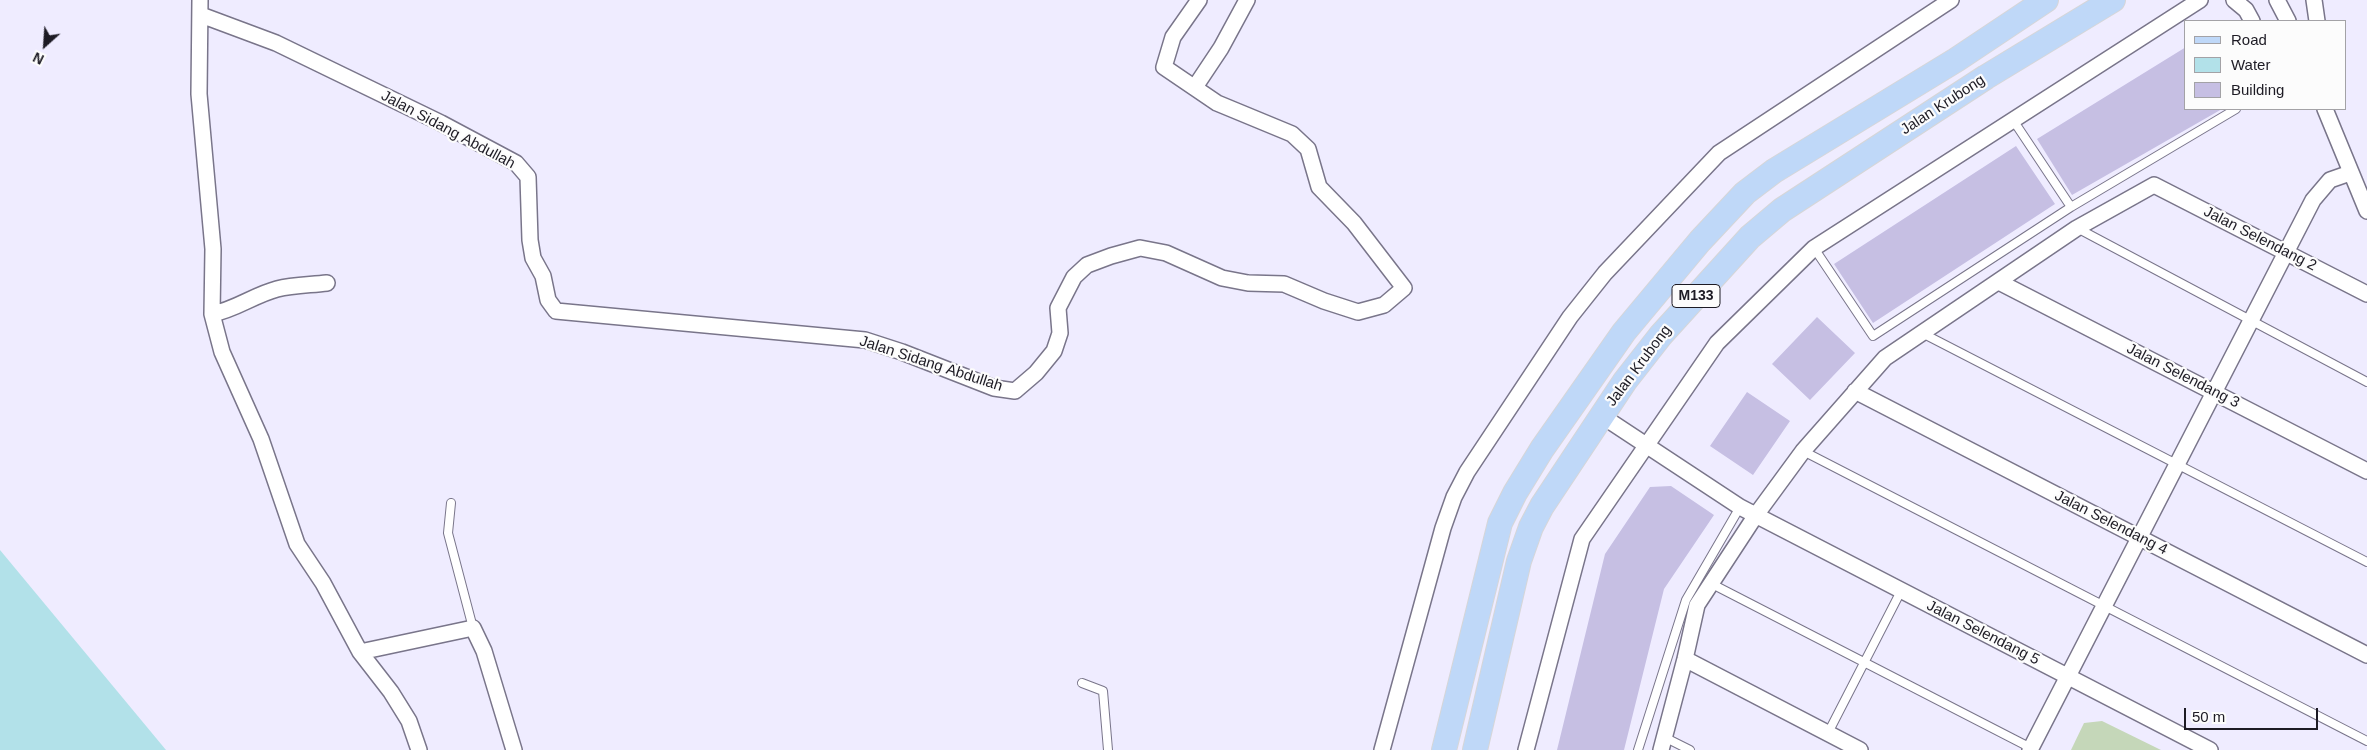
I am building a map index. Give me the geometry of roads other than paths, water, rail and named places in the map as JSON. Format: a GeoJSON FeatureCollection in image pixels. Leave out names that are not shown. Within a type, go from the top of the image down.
{"type":"FeatureCollection","features":[{"type":"Feature","properties":{"kind":"main road","name":"Jalan Krubong"},"geometry":{"type":"LineString","coordinates":[[1444,750],[1500,523],[1515,493],[1542,450],[1641,311],[1700,241],[1752,188],[1774,171],[1956,60],[2046,0]]}},
{"type":"Feature","properties":{"kind":"main road","name":"Jalan Krubong"},"geometry":{"type":"LineString","coordinates":[[1475,750],[1519,561],[1531,527],[1542,506],[1602,416],[1661,335],[1750,237],[1782,210],[1986,77],[2113,0]]}},
{"type":"Feature","properties":{"kind":"street","name":"Jalan Sidang Abdullah"},"geometry":{"type":"LineString","coordinates":[[200,7],[441,123],[516,163],[528,177],[530,240],[533,258],[543,276],[548,300],[556,311],[865,340],[902,352],[994,388],[1015,391],[1036,373],[1054,351],[1060,333],[1058,308],[1074,277],[1087,265],[1140,248],[1166,253],[1222,278],[1248,283],[1284,284],[1324,301],[1358,312],[1384,305],[1404,288],[1354,223],[1319,187],[1308,149],[1292,134],[1217,103],[1164,67],[1173,37],[1200,0]]}},
{"type":"Feature","properties":{"kind":"street"},"geometry":{"type":"LineString","coordinates":[[1195,87],[1221,48],[1247,0]]}},
{"type":"Feature","properties":{"kind":"street"},"geometry":{"type":"LineString","coordinates":[[1382,750],[1443,528],[1454,497],[1467,472],[1570,317],[1605,272],[1719,153],[1951,0]]}},
{"type":"Feature","properties":{"kind":"street"},"geometry":{"type":"LineString","coordinates":[[1526,750],[1582,539],[1644,446],[1717,343],[1814,248],[2200,0]]}},
{"type":"Feature","properties":{"kind":"street"},"geometry":{"type":"LineString","coordinates":[[2234,0],[2246,10],[2251,20]]}},
{"type":"Feature","properties":{"kind":"street"},"geometry":{"type":"LineString","coordinates":[[2277,0],[2287,20]]}},
{"type":"Feature","properties":{"kind":"street"},"geometry":{"type":"LineString","coordinates":[[2289,0],[2294,20]]}},
{"type":"Feature","properties":{"kind":"street"},"geometry":{"type":"LineString","coordinates":[[2314,0],[2317,20]]}},
{"type":"Feature","properties":{"kind":"street"},"geometry":{"type":"LineString","coordinates":[[200,7],[199,94],[213,248],[212,314],[222,352],[261,439],[297,544],[323,583],[360,652],[391,692],[409,721],[419,750]]}},
{"type":"Feature","properties":{"kind":"street"},"geometry":{"type":"LineString","coordinates":[[2325,110],[2350,174],[2367,210]]}},
{"type":"Feature","properties":{"kind":"street"},"geometry":{"type":"LineString","coordinates":[[2030,749],[2250,322],[2321,189],[2330,180],[2350,174]]}},
{"type":"Feature","properties":{"kind":"street","name":"Jalan Selendang 2"},"geometry":{"type":"LineString","coordinates":[[2076,228],[2154,185],[2367,294]]}},
{"type":"Feature","properties":{"kind":"street"},"geometry":{"type":"LineString","coordinates":[[1662,743],[1697,606],[1756,515],[1803,450],[1885,358],[1920,332],[1999,282],[2076,228]]}},
{"type":"Feature","properties":{"kind":"street"},"geometry":{"type":"LineString","coordinates":[[212,314],[224,312],[244,301],[277,289],[327,282]]}},
{"type":"Feature","properties":{"kind":"street","name":"Jalan Selendang 3"},"geometry":{"type":"LineString","coordinates":[[1999,282],[2367,471]]}},
{"type":"Feature","properties":{"kind":"street","name":"Jalan Selendang 4"},"geometry":{"type":"LineString","coordinates":[[1855,391],[2367,655]]}},
{"type":"Feature","properties":{"kind":"street","name":"Jalan Selendang 5"},"geometry":{"type":"LineString","coordinates":[[1602,416],[1644,446],[1740,507],[2210,750]]}},
{"type":"Feature","properties":{"kind":"street"},"geometry":{"type":"LineString","coordinates":[[360,652],[472,628],[484,651],[514,750]]}},
{"type":"Feature","properties":{"kind":"street"},"geometry":{"type":"LineString","coordinates":[[1685,659],[1860,750]]}},
{"type":"Feature","properties":{"kind":"lane"},"geometry":{"type":"LineString","coordinates":[[1814,248],[1874,336],[2071,207],[2234,110]]}},
{"type":"Feature","properties":{"kind":"lane"},"geometry":{"type":"LineString","coordinates":[[2013,120],[2071,207]]}},
{"type":"Feature","properties":{"kind":"lane"},"geometry":{"type":"LineString","coordinates":[[2076,228],[2250,322],[2367,382]]}},
{"type":"Feature","properties":{"kind":"lane"},"geometry":{"type":"LineString","coordinates":[[1920,332],[2367,562]]}},
{"type":"Feature","properties":{"kind":"lane"},"geometry":{"type":"LineString","coordinates":[[1803,450],[2367,741]]}},
{"type":"Feature","properties":{"kind":"lane"},"geometry":{"type":"LineString","coordinates":[[451,503],[448,533],[472,628]]}},
{"type":"Feature","properties":{"kind":"lane"},"geometry":{"type":"LineString","coordinates":[[1638,750],[1686,600],[1740,507]]}},
{"type":"Feature","properties":{"kind":"lane"},"geometry":{"type":"LineString","coordinates":[[1712,584],[2030,749]]}},
{"type":"Feature","properties":{"kind":"lane"},"geometry":{"type":"LineString","coordinates":[[1828,733],[1901,591]]}},
{"type":"Feature","properties":{"kind":"lane"},"geometry":{"type":"LineString","coordinates":[[1082,683],[1103,691],[1108,750]]}},
{"type":"Feature","properties":{"kind":"lane"},"geometry":{"type":"LineString","coordinates":[[1662,743],[1690,750]]}},
{"type":"Feature","properties":{"kind":"water"},"geometry":{"type":"Polygon","coordinates":[[[0,550],[166,750],[0,750],[0,550]]]}}]}
